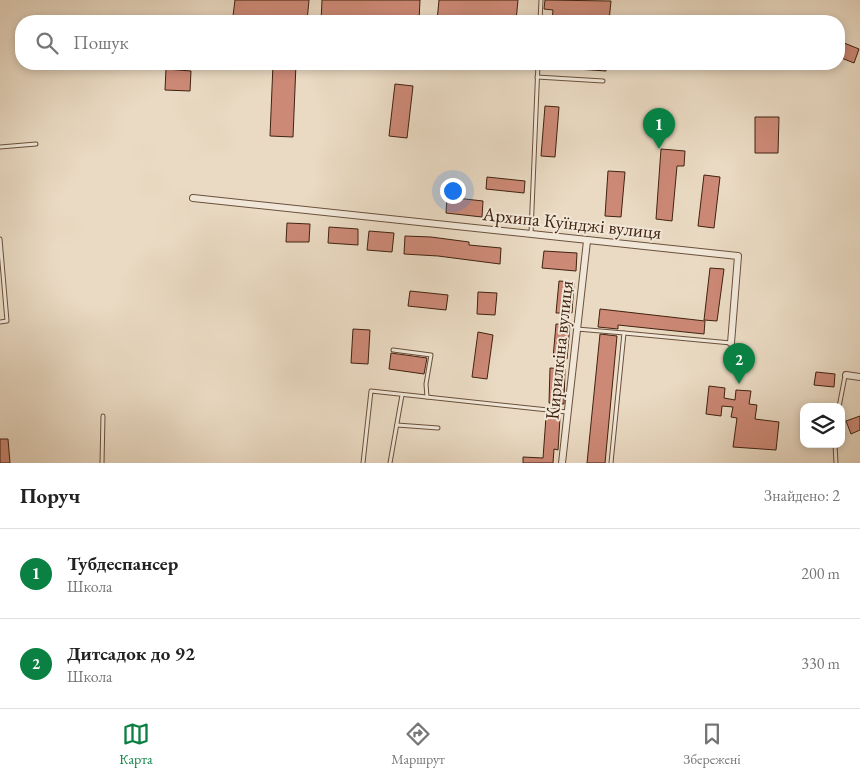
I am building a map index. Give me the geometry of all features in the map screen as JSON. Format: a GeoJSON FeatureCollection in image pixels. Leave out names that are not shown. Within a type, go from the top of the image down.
{"type":"FeatureCollection","features":[{"type":"Feature","properties":{"kind":"street","name":"Архипа Куїнджі вулиця"},"geometry":{"type":"LineString","coordinates":[[193,198],[738,256],[731,343]]}},
{"type":"Feature","properties":{"kind":"street","name":"Кирилкіна вулиця"},"geometry":{"type":"LineString","coordinates":[[562,463],[587,240]]}},
{"type":"Feature","properties":{"kind":"street"},"geometry":{"type":"LineString","coordinates":[[846,375],[860,377]]}},
{"type":"Feature","properties":{"kind":"lane"},"geometry":{"type":"LineString","coordinates":[[540,15],[541,0]]}},
{"type":"Feature","properties":{"kind":"lane"},"geometry":{"type":"LineString","coordinates":[[530,234],[538,70]]}},
{"type":"Feature","properties":{"kind":"lane"},"geometry":{"type":"LineString","coordinates":[[538,77],[602,81]]}},
{"type":"Feature","properties":{"kind":"lane"},"geometry":{"type":"LineString","coordinates":[[0,147],[36,144]]}},
{"type":"Feature","properties":{"kind":"lane"},"geometry":{"type":"LineString","coordinates":[[0,239],[7,321],[0,322]]}},
{"type":"Feature","properties":{"kind":"lane"},"geometry":{"type":"LineString","coordinates":[[577,329],[731,343]]}},
{"type":"Feature","properties":{"kind":"lane"},"geometry":{"type":"LineString","coordinates":[[611,463],[624,333]]}},
{"type":"Feature","properties":{"kind":"lane"},"geometry":{"type":"LineString","coordinates":[[393,350],[431,355],[426,384],[427,397]]}},
{"type":"Feature","properties":{"kind":"lane"},"geometry":{"type":"LineString","coordinates":[[840,403],[846,375]]}},
{"type":"Feature","properties":{"kind":"lane"},"geometry":{"type":"LineString","coordinates":[[363,463],[371,392],[567,412]]}},
{"type":"Feature","properties":{"kind":"lane"},"geometry":{"type":"LineString","coordinates":[[390,463],[402,395]]}},
{"type":"Feature","properties":{"kind":"lane"},"geometry":{"type":"LineString","coordinates":[[102,463],[103,416]]}},
{"type":"Feature","properties":{"kind":"lane"},"geometry":{"type":"LineString","coordinates":[[397,425],[438,428]]}},
{"type":"Feature","properties":{"kind":"lane"},"geometry":{"type":"LineString","coordinates":[[835,448],[836,463]]}},
{"type":"Feature","properties":{"kind":"building"},"geometry":{"type":"Polygon","coordinates":[[[235,0],[309,0],[308,15],[233,15],[235,0]]]}},
{"type":"Feature","properties":{"kind":"building"},"geometry":{"type":"Polygon","coordinates":[[[322,0],[420,0],[419,15],[321,15],[322,0]]]}},
{"type":"Feature","properties":{"kind":"building"},"geometry":{"type":"Polygon","coordinates":[[[439,0],[518,0],[517,15],[438,15],[439,0]]]}},
{"type":"Feature","properties":{"kind":"building"},"geometry":{"type":"Polygon","coordinates":[[[545,0],[611,1],[610,15],[553,15],[553,10],[544,9],[545,0]]]}},
{"type":"Feature","properties":{"kind":"building"},"geometry":{"type":"Polygon","coordinates":[[[845,43],[859,49],[854,63],[845,59],[845,43]]]}},
{"type":"Feature","properties":{"kind":"building"},"geometry":{"type":"Polygon","coordinates":[[[166,70],[191,71],[190,91],[165,90],[166,70]]]}},
{"type":"Feature","properties":{"kind":"building"},"geometry":{"type":"Polygon","coordinates":[[[273,70],[296,70],[293,137],[270,136],[273,70]]]}},
{"type":"Feature","properties":{"kind":"building"},"geometry":{"type":"Polygon","coordinates":[[[395,84],[413,86],[407,138],[389,136],[395,84]]]}},
{"type":"Feature","properties":{"kind":"building"},"geometry":{"type":"Polygon","coordinates":[[[545,106],[559,107],[555,157],[541,156],[545,106]]]}},
{"type":"Feature","properties":{"kind":"building"},"geometry":{"type":"Polygon","coordinates":[[[755,117],[779,117],[778,153],[755,153],[755,117]]]}},
{"type":"Feature","properties":{"kind":"building"},"geometry":{"type":"Polygon","coordinates":[[[661,149],[685,151],[684,166],[677,166],[672,221],[656,219],[661,149]]]}},
{"type":"Feature","properties":{"kind":"building"},"geometry":{"type":"Polygon","coordinates":[[[608,171],[625,172],[621,217],[605,216],[608,171]]]}},
{"type":"Feature","properties":{"kind":"building"},"geometry":{"type":"Polygon","coordinates":[[[704,175],[720,177],[714,228],[698,226],[704,175]]]}},
{"type":"Feature","properties":{"kind":"building"},"geometry":{"type":"Polygon","coordinates":[[[487,177],[525,181],[524,193],[486,189],[487,177]]]}},
{"type":"Feature","properties":{"kind":"building"},"geometry":{"type":"Polygon","coordinates":[[[447,197],[483,201],[482,217],[446,213],[447,197]]]}},
{"type":"Feature","properties":{"kind":"building"},"geometry":{"type":"Polygon","coordinates":[[[287,223],[310,224],[309,242],[286,242],[287,223]]]}},
{"type":"Feature","properties":{"kind":"building"},"geometry":{"type":"Polygon","coordinates":[[[329,227],[358,229],[358,245],[328,243],[329,227]]]}},
{"type":"Feature","properties":{"kind":"building"},"geometry":{"type":"Polygon","coordinates":[[[369,231],[394,233],[392,252],[367,250],[369,231]]]}},
{"type":"Feature","properties":{"kind":"building"},"geometry":{"type":"Polygon","coordinates":[[[405,236],[431,237],[469,242],[469,245],[501,248],[500,264],[438,256],[404,254],[405,236]]]}},
{"type":"Feature","properties":{"kind":"building"},"geometry":{"type":"Polygon","coordinates":[[[544,251],[577,253],[576,271],[542,268],[544,251]]]}},
{"type":"Feature","properties":{"kind":"building"},"geometry":{"type":"Polygon","coordinates":[[[710,268],[724,269],[717,321],[704,320],[710,268]]]}},
{"type":"Feature","properties":{"kind":"building"},"geometry":{"type":"Polygon","coordinates":[[[559,281],[574,282],[572,313],[556,313],[559,281]]]}},
{"type":"Feature","properties":{"kind":"building"},"geometry":{"type":"Polygon","coordinates":[[[410,291],[448,295],[446,310],[408,306],[410,291]]]}},
{"type":"Feature","properties":{"kind":"building"},"geometry":{"type":"Polygon","coordinates":[[[478,292],[497,293],[495,315],[477,314],[478,292]]]}},
{"type":"Feature","properties":{"kind":"building"},"geometry":{"type":"Polygon","coordinates":[[[600,309],[705,321],[704,334],[618,325],[618,329],[598,327],[600,309]]]}},
{"type":"Feature","properties":{"kind":"building"},"geometry":{"type":"Polygon","coordinates":[[[556,324],[570,325],[567,359],[553,358],[556,324]]]}},
{"type":"Feature","properties":{"kind":"building"},"geometry":{"type":"Polygon","coordinates":[[[353,329],[370,330],[368,364],[351,363],[353,329]]]}},
{"type":"Feature","properties":{"kind":"building"},"geometry":{"type":"Polygon","coordinates":[[[478,332],[493,335],[487,379],[472,377],[478,332]]]}},
{"type":"Feature","properties":{"kind":"building"},"geometry":{"type":"Polygon","coordinates":[[[600,334],[617,336],[605,463],[587,463],[600,334]]]}},
{"type":"Feature","properties":{"kind":"building"},"geometry":{"type":"Polygon","coordinates":[[[391,353],[427,358],[424,374],[389,369],[391,353]]]}},
{"type":"Feature","properties":{"kind":"building"},"geometry":{"type":"Polygon","coordinates":[[[550,368],[565,369],[564,404],[549,403],[550,368]]]}},
{"type":"Feature","properties":{"kind":"building"},"geometry":{"type":"Polygon","coordinates":[[[816,372],[835,374],[834,387],[814,385],[816,372]]]}},
{"type":"Feature","properties":{"kind":"building"},"geometry":{"type":"Polygon","coordinates":[[[709,386],[725,388],[724,398],[735,400],[736,390],[751,391],[749,404],[757,405],[755,419],[779,422],[776,450],[733,447],[737,418],[731,417],[733,407],[722,406],[721,416],[706,414],[709,386]]]}},
{"type":"Feature","properties":{"kind":"building"},"geometry":{"type":"Polygon","coordinates":[[[860,416],[860,430],[851,434],[846,421],[860,416]]]}},
{"type":"Feature","properties":{"kind":"building"},"geometry":{"type":"Polygon","coordinates":[[[546,417],[560,418],[558,450],[554,449],[553,463],[523,463],[523,457],[543,458],[546,417]]]}},
{"type":"Feature","properties":{"kind":"building"},"geometry":{"type":"Polygon","coordinates":[[[0,439],[8,439],[10,463],[0,463],[0,439]]]}},
{"type":"Feature","properties":{"kind":"place","name":"Тубдеспансер"},"geometry":{"type":"Point","coordinates":[659,149]}},
{"type":"Feature","properties":{"kind":"place","name":"Дитсадок до 92"},"geometry":{"type":"Point","coordinates":[739,384]}}]}
